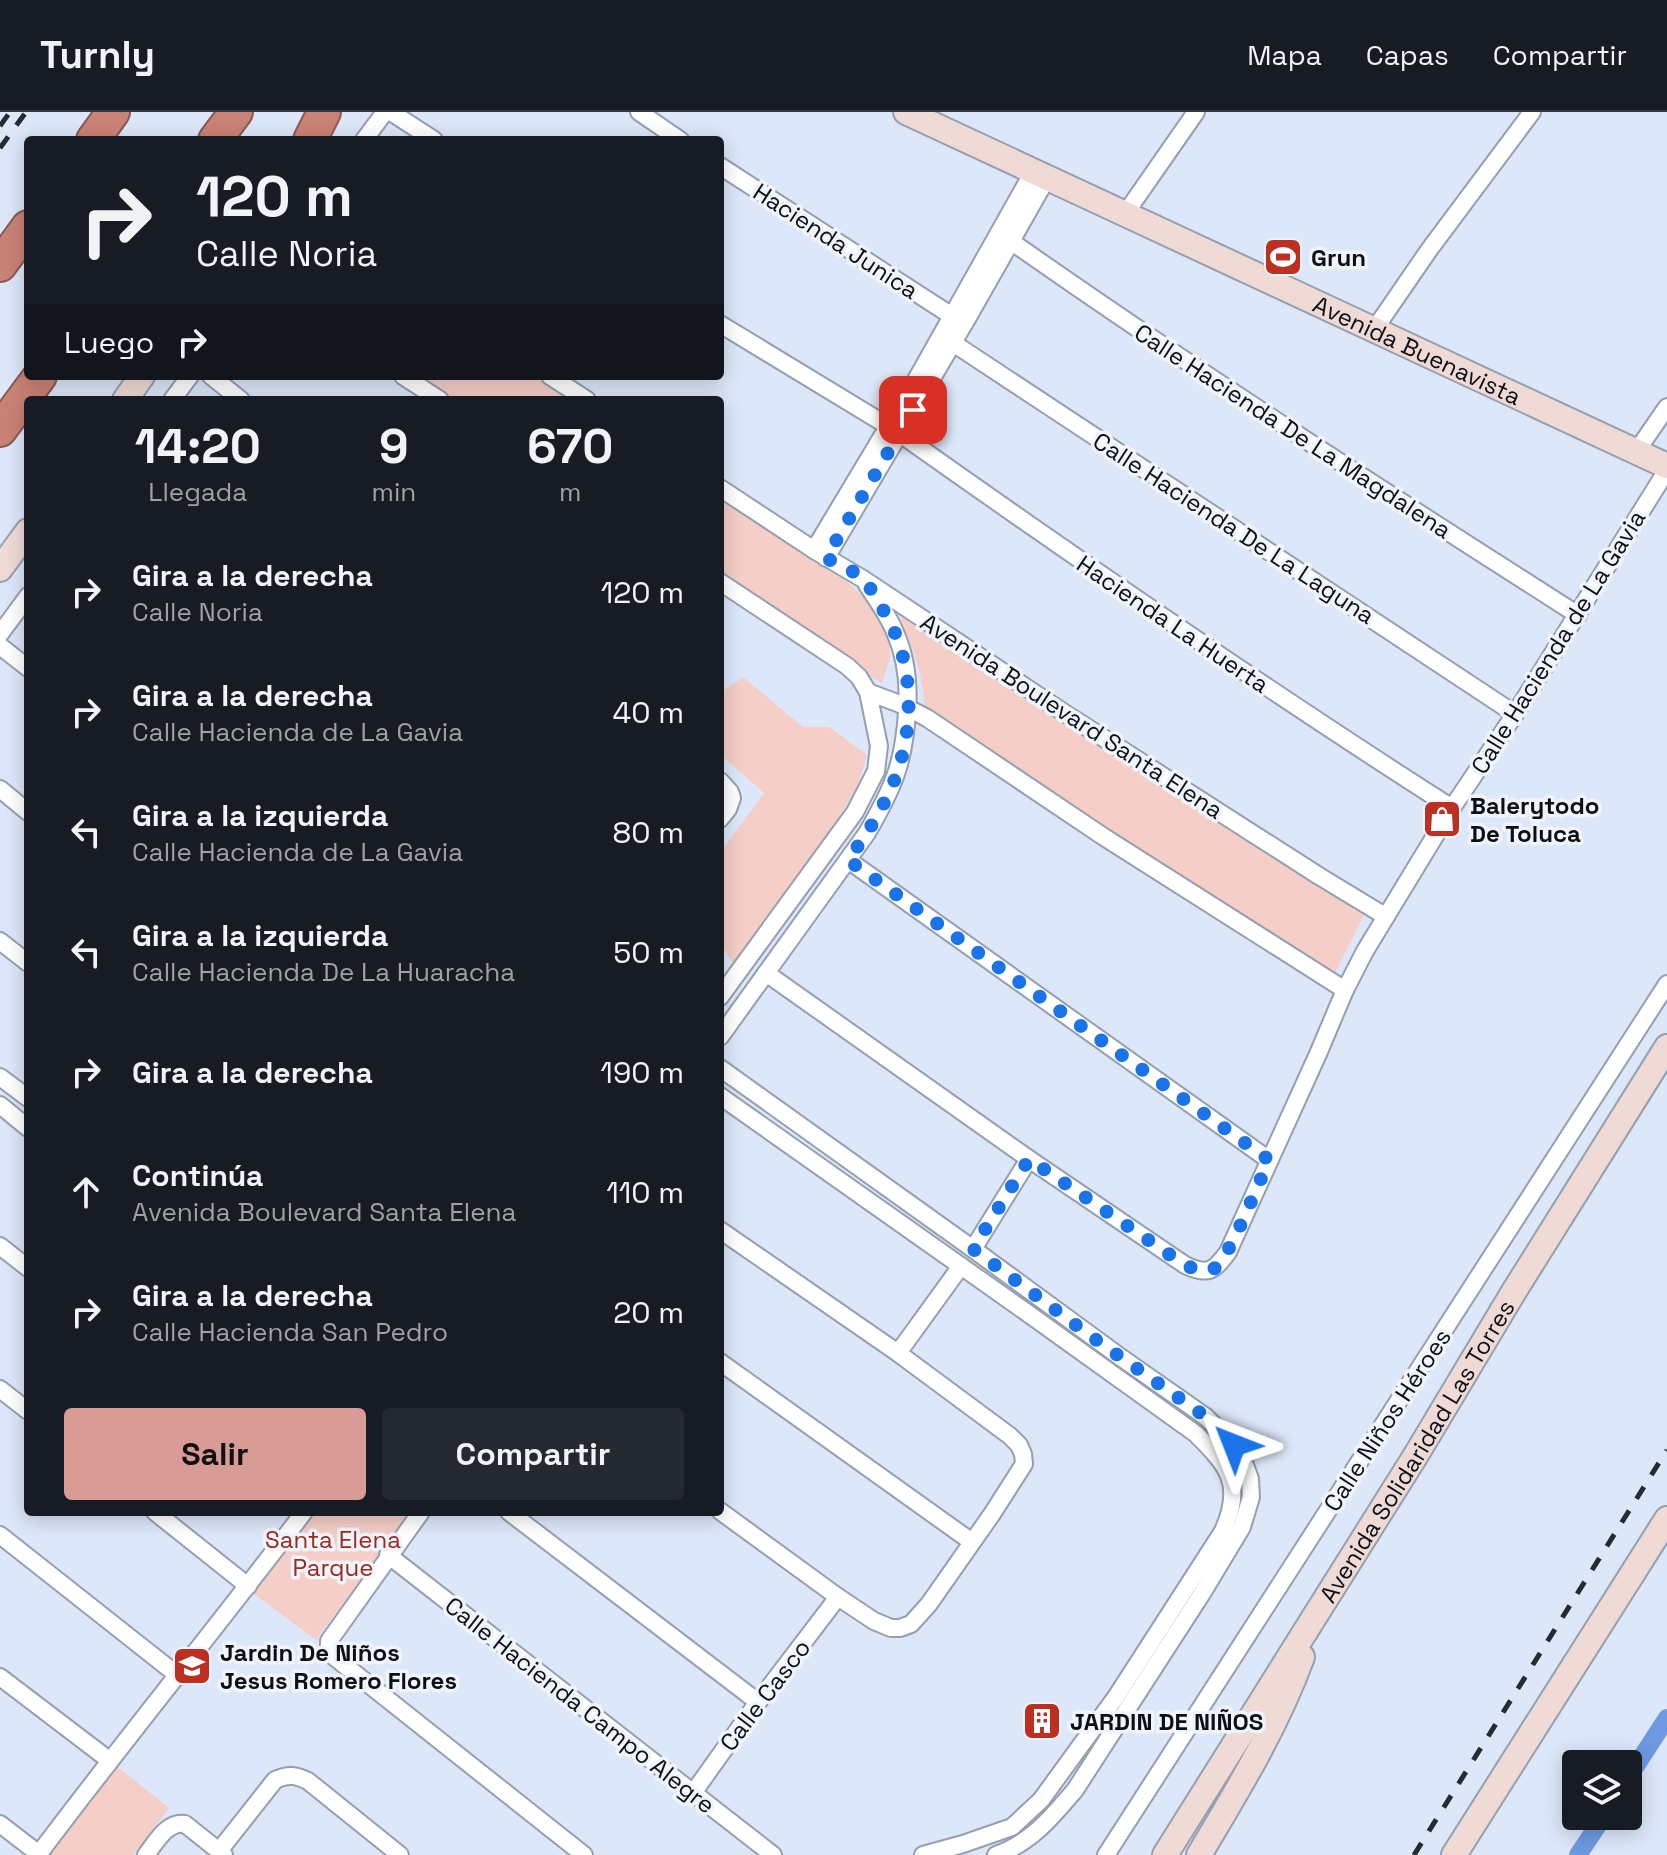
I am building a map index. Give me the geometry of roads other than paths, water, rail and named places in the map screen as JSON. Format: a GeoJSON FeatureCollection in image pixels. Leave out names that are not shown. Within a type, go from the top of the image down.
{"type":"FeatureCollection","features":[{"type":"Feature","properties":{"kind":"highway"},"geometry":{"type":"LineString","coordinates":[[96,136],[113,112]]}},
{"type":"Feature","properties":{"kind":"highway"},"geometry":{"type":"LineString","coordinates":[[218,136],[236,112]]}},
{"type":"Feature","properties":{"kind":"highway"},"geometry":{"type":"LineString","coordinates":[[314,136],[324,112]]}},
{"type":"Feature","properties":{"kind":"highway"},"geometry":{"type":"LineString","coordinates":[[0,265],[24,232]]}},
{"type":"Feature","properties":{"kind":"highway"},"geometry":{"type":"LineString","coordinates":[[0,430],[24,398]]}},
{"type":"Feature","properties":{"kind":"main road"},"geometry":{"type":"LineString","coordinates":[[315,136],[335,112]]}},
{"type":"Feature","properties":{"kind":"main road","name":"Avenida Buenavista"},"geometry":{"type":"LineString","coordinates":[[906,112],[1667,468]]}},
{"type":"Feature","properties":{"kind":"main road"},"geometry":{"type":"LineString","coordinates":[[0,569],[24,536]]}},
{"type":"Feature","properties":{"kind":"main road","name":"Avenida Solidaridad Las Torres"},"geometry":{"type":"LineString","coordinates":[[1165,1855],[1667,1047]]}},
{"type":"Feature","properties":{"kind":"main road"},"geometry":{"type":"LineString","coordinates":[[1454,1855],[1667,1519]]}},
{"type":"Feature","properties":{"kind":"main road"},"geometry":{"type":"LineString","coordinates":[[1199,1855],[1267,1737],[1290,1688],[1317,1613]]}},
{"type":"Feature","properties":{"kind":"main road"},"geometry":{"type":"LineString","coordinates":[[1447,1855],[1502,1777]]}},
{"type":"Feature","properties":{"kind":"street"},"geometry":{"type":"LineString","coordinates":[[367,136],[388,112],[427,136]]}},
{"type":"Feature","properties":{"kind":"street"},"geometry":{"type":"LineString","coordinates":[[639,112],[674,136]]}},
{"type":"Feature","properties":{"kind":"street"},"geometry":{"type":"LineString","coordinates":[[1125,214],[1196,112]]}},
{"type":"Feature","properties":{"kind":"street"},"geometry":{"type":"LineString","coordinates":[[1374,330],[1429,250],[1532,112]]}},
{"type":"Feature","properties":{"kind":"street","name":"Hacienda Junica"},"geometry":{"type":"LineString","coordinates":[[724,169],[952,316]]}},
{"type":"Feature","properties":{"kind":"street"},"geometry":{"type":"LineString","coordinates":[[921,384],[953,343],[1012,242],[1040,175]]}},
{"type":"Feature","properties":{"kind":"street"},"geometry":{"type":"LineString","coordinates":[[820,554],[921,384],[952,316],[1040,175]]}},
{"type":"Feature","properties":{"kind":"street","name":"Calle Hacienda De La Magdalena"},"geometry":{"type":"LineString","coordinates":[[1012,242],[1149,338],[1578,615]]}},
{"type":"Feature","properties":{"kind":"street","name":"Hacienda La Huerta"},"geometry":{"type":"LineString","coordinates":[[724,326],[894,430],[1079,561],[1452,808]]}},
{"type":"Feature","properties":{"kind":"street","name":"Calle Hacienda De La Laguna"},"geometry":{"type":"LineString","coordinates":[[953,343],[1515,714]]}},
{"type":"Feature","properties":{"kind":"street"},"geometry":{"type":"LineString","coordinates":[[216,380],[236,396]]}},
{"type":"Feature","properties":{"kind":"street"},"geometry":{"type":"LineString","coordinates":[[409,380],[434,396]]}},
{"type":"Feature","properties":{"kind":"street"},"geometry":{"type":"LineString","coordinates":[[556,380],[581,396]]}},
{"type":"Feature","properties":{"kind":"street"},"geometry":{"type":"LineString","coordinates":[[1636,452],[1667,407]]}},
{"type":"Feature","properties":{"kind":"street","name":"Calle Hacienda de La Gavia"},"geometry":{"type":"LineString","coordinates":[[766,973],[1185,1265],[1201,1271],[1215,1268],[1228,1252],[1345,990],[1385,916],[1578,615],[1667,468]]}},
{"type":"Feature","properties":{"kind":"street","name":"Avenida Boulevard Santa Elena"},"geometry":{"type":"LineString","coordinates":[[724,491],[1063,712],[1385,916]]}},
{"type":"Feature","properties":{"kind":"street"},"geometry":{"type":"LineString","coordinates":[[724,1031],[848,860],[885,802],[895,779],[905,744],[908,679],[897,636],[863,579]]}},
{"type":"Feature","properties":{"kind":"street"},"geometry":{"type":"LineString","coordinates":[[724,585],[859,677],[868,692],[879,746],[876,771],[855,812],[724,991]]}},
{"type":"Feature","properties":{"kind":"street"},"geometry":{"type":"LineString","coordinates":[[0,634],[24,601]]}},
{"type":"Feature","properties":{"kind":"street"},"geometry":{"type":"LineString","coordinates":[[0,646],[24,665]]}},
{"type":"Feature","properties":{"kind":"street"},"geometry":{"type":"LineString","coordinates":[[868,692],[927,718],[1104,837],[1345,990]]}},
{"type":"Feature","properties":{"kind":"street"},"geometry":{"type":"LineString","coordinates":[[724,785],[732,798],[724,814]]}},
{"type":"Feature","properties":{"kind":"street"},"geometry":{"type":"LineString","coordinates":[[0,789],[24,809]]}},
{"type":"Feature","properties":{"kind":"street"},"geometry":{"type":"LineString","coordinates":[[848,860],[1269,1160]]}},
{"type":"Feature","properties":{"kind":"street"},"geometry":{"type":"LineString","coordinates":[[779,914],[799,927]]}},
{"type":"Feature","properties":{"kind":"street"},"geometry":{"type":"LineString","coordinates":[[0,941],[24,960]]}},
{"type":"Feature","properties":{"kind":"street","name":"Calle Niños Héroes"},"geometry":{"type":"LineString","coordinates":[[1106,1855],[1667,984]]}},
{"type":"Feature","properties":{"kind":"street"},"geometry":{"type":"LineString","coordinates":[[724,1071],[1206,1417],[1234,1445],[1250,1479],[1248,1510],[1235,1539],[1075,1790],[1036,1833],[1021,1844],[996,1855]]}},
{"type":"Feature","properties":{"kind":"street"},"geometry":{"type":"LineString","coordinates":[[0,1077],[24,1095]]}},
{"type":"Feature","properties":{"kind":"street"},"geometry":{"type":"LineString","coordinates":[[724,1099],[1196,1434],[1226,1468],[1232,1482],[1231,1508],[1223,1531],[1116,1697],[1041,1800],[1012,1827],[966,1850],[923,1855]]}},
{"type":"Feature","properties":{"kind":"street"},"geometry":{"type":"LineString","coordinates":[[0,1105],[24,1125]]}},
{"type":"Feature","properties":{"kind":"street"},"geometry":{"type":"LineString","coordinates":[[973,1249],[1029,1159]]}},
{"type":"Feature","properties":{"kind":"street"},"geometry":{"type":"LineString","coordinates":[[873,1205],[885,1186]]}},
{"type":"Feature","properties":{"kind":"street"},"geometry":{"type":"LineString","coordinates":[[724,1233],[898,1353],[1010,1436],[1019,1445],[1024,1464],[942,1586],[911,1624],[900,1628],[874,1621],[724,1514]]}},
{"type":"Feature","properties":{"kind":"street"},"geometry":{"type":"LineString","coordinates":[[0,1246],[24,1265]]}},
{"type":"Feature","properties":{"kind":"street"},"geometry":{"type":"LineString","coordinates":[[898,1353],[961,1266]]}},
{"type":"Feature","properties":{"kind":"street"},"geometry":{"type":"LineString","coordinates":[[1026,1312],[1037,1297]]}},
{"type":"Feature","properties":{"kind":"street"},"geometry":{"type":"LineString","coordinates":[[724,1365],[972,1542]]}},
{"type":"Feature","properties":{"kind":"street"},"geometry":{"type":"LineString","coordinates":[[0,1389],[24,1408]]}},
{"type":"Feature","properties":{"kind":"street"},"geometry":{"type":"LineString","coordinates":[[1232,1482],[1250,1479]]}},
{"type":"Feature","properties":{"kind":"street"},"geometry":{"type":"LineString","coordinates":[[160,1516],[248,1586]]}},
{"type":"Feature","properties":{"kind":"street"},"geometry":{"type":"LineString","coordinates":[[0,1824],[38,1854],[301,1516]]}},
{"type":"Feature","properties":{"kind":"street"},"geometry":{"type":"LineString","coordinates":[[418,1516],[329,1641],[329,1650],[584,1855]]}},
{"type":"Feature","properties":{"kind":"street"},"geometry":{"type":"LineString","coordinates":[[514,1516],[758,1702]]}},
{"type":"Feature","properties":{"kind":"street"},"geometry":{"type":"LineString","coordinates":[[0,1535],[176,1674]]}},
{"type":"Feature","properties":{"kind":"street","name":"Calle Hacienda Campo Alegre"},"geometry":{"type":"LineString","coordinates":[[388,1555],[773,1855]]}},
{"type":"Feature","properties":{"kind":"street","name":"Calle Casco"},"geometry":{"type":"LineString","coordinates":[[693,1793],[838,1597]]}},
{"type":"Feature","properties":{"kind":"street"},"geometry":{"type":"LineString","coordinates":[[0,1677],[109,1760]]}},
{"type":"Feature","properties":{"kind":"street"},"geometry":{"type":"LineString","coordinates":[[146,1855],[176,1823],[185,1824],[221,1853],[275,1780],[292,1775],[308,1781],[400,1855]]}},
{"type":"Feature","properties":{"kind":"waterway"},"geometry":{"type":"LineString","coordinates":[[1642,1756],[1667,1718]]}},
{"type":"Feature","properties":{"kind":"waterway"},"geometry":{"type":"LineString","coordinates":[[1578,1855],[1595,1830]]}},
{"type":"Feature","properties":{"kind":"railway"},"geometry":{"type":"LineString","coordinates":[[0,126],[10,112]]}},
{"type":"Feature","properties":{"kind":"railway"},"geometry":{"type":"LineString","coordinates":[[0,148],[26,112]]}},
{"type":"Feature","properties":{"kind":"railway"},"geometry":{"type":"LineString","coordinates":[[1414,1855],[1667,1450]]}},
{"type":"Feature","properties":{"kind":"place","name":"Grun"},"geometry":{"type":"Point","coordinates":[1283,257]}},
{"type":"Feature","properties":{"kind":"place","name":"Balerytodo De Toluca"},"geometry":{"type":"Point","coordinates":[1442,819]}},
{"type":"Feature","properties":{"kind":"place","name":"Jardin De Niños Jesus Romero Flores"},"geometry":{"type":"Point","coordinates":[192,1666]}},
{"type":"Feature","properties":{"kind":"place","name":"JARDIN DE NIÑOS"},"geometry":{"type":"Point","coordinates":[1042,1721]}},
{"type":"Feature","properties":{"kind":"park label","name":"Santa Elena Parque"},"geometry":{"type":"Point","coordinates":[333,1553]}}]}
